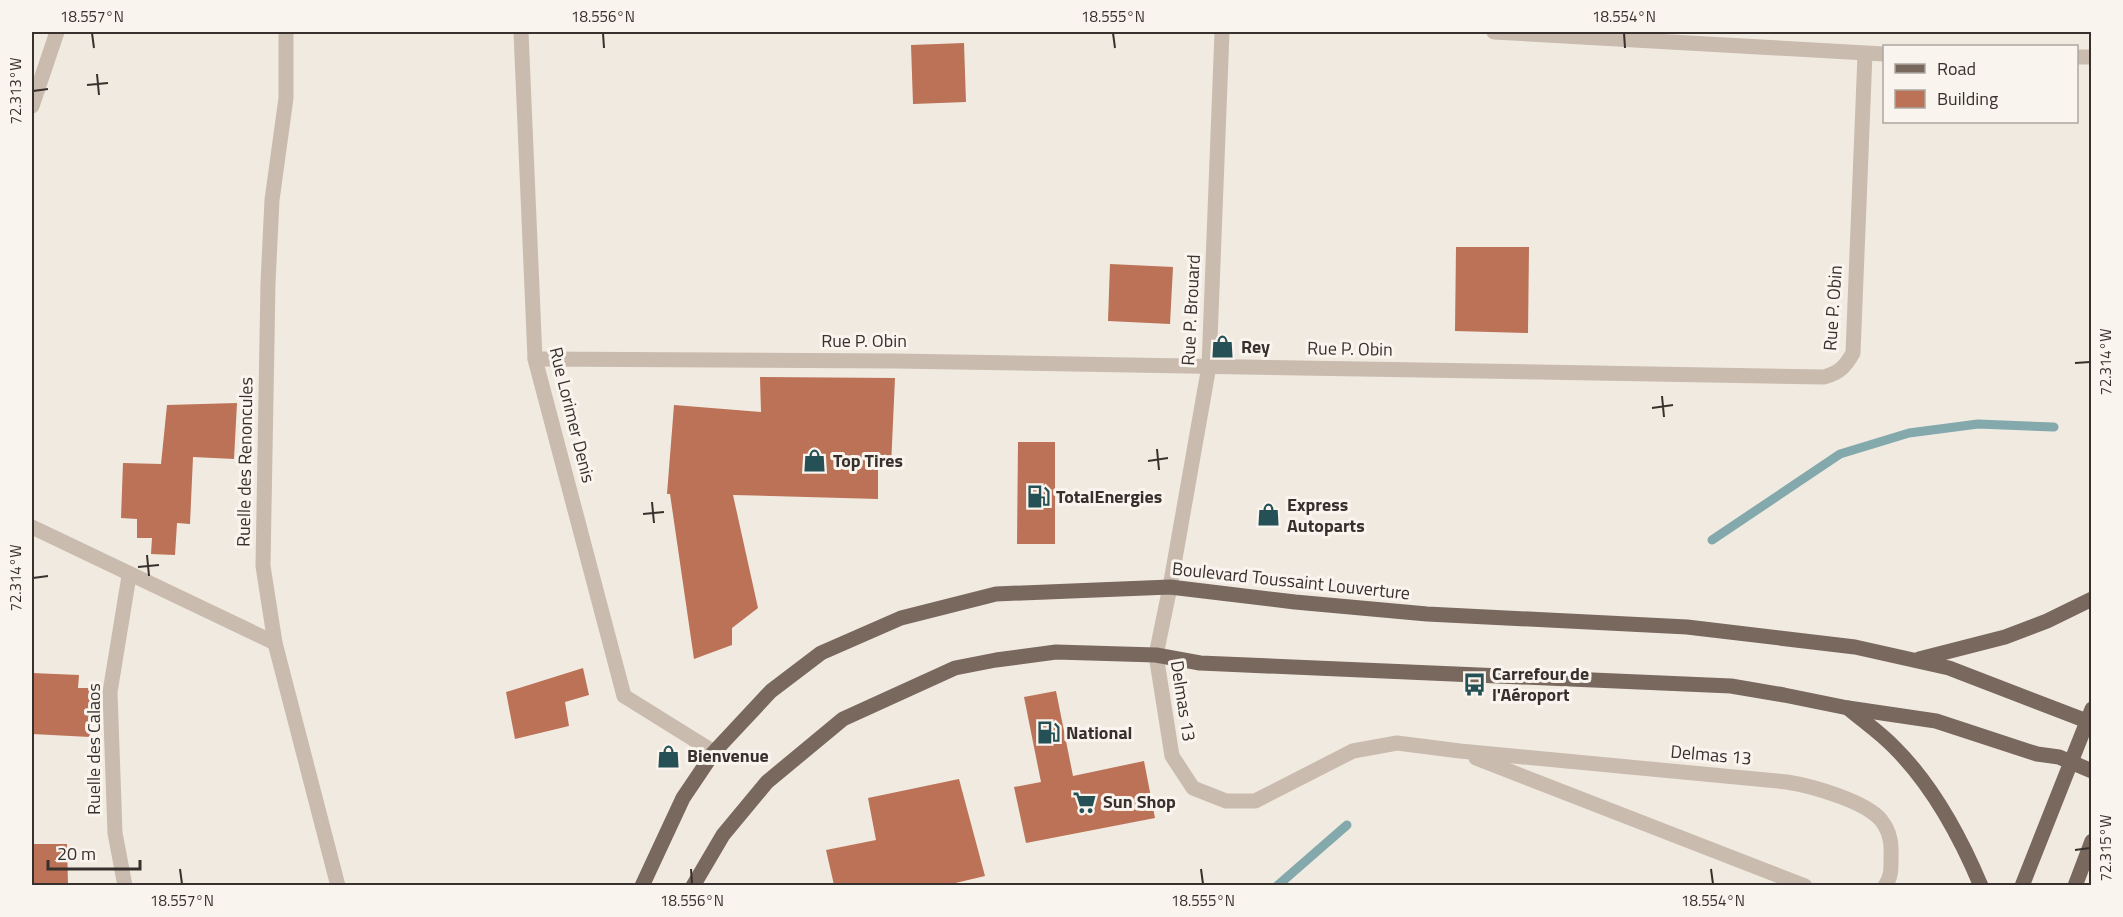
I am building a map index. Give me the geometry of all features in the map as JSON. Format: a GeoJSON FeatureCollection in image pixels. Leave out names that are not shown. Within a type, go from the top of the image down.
{"type":"FeatureCollection","features":[{"type":"Feature","properties":{"kind":"main road","name":"Boulevard Toussaint Louverture"},"geometry":{"type":"LineString","coordinates":[[642,885],[683,798],[714,752],[771,691],[821,653],[901,618],[996,594],[1170,587],[1294,603],[1427,614],[1687,627],[1856,647],[1916,660],[1988,681],[2055,710],[2090,718]]}},
{"type":"Feature","properties":{"kind":"main road"},"geometry":{"type":"LineString","coordinates":[[1916,660],[2005,637],[2047,621],[2091,599]]}},
{"type":"Feature","properties":{"kind":"main road"},"geometry":{"type":"LineString","coordinates":[[693,885],[723,835],[767,782],[843,719],[955,668],[1056,652],[1156,655],[1200,663],[1731,686],[1848,708],[1936,721],[2037,754],[2059,757],[2091,771]]}},
{"type":"Feature","properties":{"kind":"main road"},"geometry":{"type":"LineString","coordinates":[[1848,708],[1895,748],[1926,787],[1963,843],[1981,885]]}},
{"type":"Feature","properties":{"kind":"main road"},"geometry":{"type":"LineString","coordinates":[[2022,885],[2069,762],[2090,718]]}},
{"type":"Feature","properties":{"kind":"main road"},"geometry":{"type":"LineString","coordinates":[[2075,885],[2091,841]]}},
{"type":"Feature","properties":{"kind":"street"},"geometry":{"type":"LineString","coordinates":[[32,106],[57,32]]}},
{"type":"Feature","properties":{"kind":"street","name":"Ruelle des Renoncules"},"geometry":{"type":"LineString","coordinates":[[286,32],[286,98],[272,200],[268,282],[263,566],[275,644],[338,885]]}},
{"type":"Feature","properties":{"kind":"street","name":"Rue Lorimer Denis"},"geometry":{"type":"LineString","coordinates":[[521,32],[536,358],[624,696],[714,752]]}},
{"type":"Feature","properties":{"kind":"street","name":"Rue P. Brouard"},"geometry":{"type":"LineString","coordinates":[[1156,655],[1209,366],[1222,32]]}},
{"type":"Feature","properties":{"kind":"street"},"geometry":{"type":"LineString","coordinates":[[1494,32],[1883,54]]}},
{"type":"Feature","properties":{"kind":"street","name":"Rue P. Obin"},"geometry":{"type":"LineString","coordinates":[[536,358],[883,361],[1824,377],[1836,374],[1846,366],[1853,353],[1865,54]]}},
{"type":"Feature","properties":{"kind":"street"},"geometry":{"type":"LineString","coordinates":[[32,527],[129,576],[275,644]]}},
{"type":"Feature","properties":{"kind":"street","name":"Ruelle des Calaos"},"geometry":{"type":"LineString","coordinates":[[125,885],[115,833],[110,692],[129,576]]}},
{"type":"Feature","properties":{"kind":"street","name":"Delmas 13"},"geometry":{"type":"LineString","coordinates":[[1156,655],[1172,756],[1193,788],[1226,801],[1255,801],[1353,751],[1397,743],[1787,782],[1812,787],[1868,809],[1881,821],[1892,840],[1891,878],[1885,885]]}},
{"type":"Feature","properties":{"kind":"street","name":"Delmas 13"},"geometry":{"type":"LineString","coordinates":[[1460,751],[1805,885]]}},
{"type":"Feature","properties":{"kind":"building"},"geometry":{"type":"Polygon","coordinates":[[[964,43],[966,102],[913,104],[911,45],[964,43]]]}},
{"type":"Feature","properties":{"kind":"building"},"geometry":{"type":"Polygon","coordinates":[[[1456,247],[1529,247],[1528,333],[1455,331],[1456,247]]]}},
{"type":"Feature","properties":{"kind":"building"},"geometry":{"type":"Polygon","coordinates":[[[1110,264],[1173,267],[1170,324],[1108,321],[1110,264]]]}},
{"type":"Feature","properties":{"kind":"building"},"geometry":{"type":"Polygon","coordinates":[[[760,377],[895,378],[891,466],[878,468],[878,499],[733,495],[758,608],[732,628],[732,645],[694,659],[670,494],[667,494],[674,405],[761,412],[760,377]]]}},
{"type":"Feature","properties":{"kind":"building"},"geometry":{"type":"Polygon","coordinates":[[[237,403],[234,459],[193,457],[190,524],[177,523],[175,555],[151,554],[152,538],[137,538],[137,519],[121,518],[123,463],[161,464],[167,405],[237,403]]]}},
{"type":"Feature","properties":{"kind":"building"},"geometry":{"type":"Polygon","coordinates":[[[1018,442],[1055,442],[1055,544],[1017,544],[1018,442]]]}},
{"type":"Feature","properties":{"kind":"building"},"geometry":{"type":"Polygon","coordinates":[[[583,668],[589,695],[565,702],[569,726],[515,739],[506,692],[583,668]]]}},
{"type":"Feature","properties":{"kind":"building"},"geometry":{"type":"Polygon","coordinates":[[[32,673],[79,675],[78,688],[94,688],[90,737],[32,734],[32,673]]]}},
{"type":"Feature","properties":{"kind":"building","name":"Sun Shop"},"geometry":{"type":"Polygon","coordinates":[[[1056,691],[1073,776],[1144,761],[1155,818],[1026,843],[1014,787],[1041,782],[1024,697],[1056,691]]]}},
{"type":"Feature","properties":{"kind":"building"},"geometry":{"type":"Polygon","coordinates":[[[959,779],[985,876],[947,885],[834,885],[826,850],[876,840],[868,798],[959,779]]]}},
{"type":"Feature","properties":{"kind":"building"},"geometry":{"type":"Polygon","coordinates":[[[32,844],[67,844],[68,885],[32,885],[32,844]]]}},
{"type":"Feature","properties":{"kind":"waterway"},"geometry":{"type":"LineString","coordinates":[[1712,540],[1840,454],[1909,433],[1978,424],[2054,427]]}},
{"type":"Feature","properties":{"kind":"waterway"},"geometry":{"type":"LineString","coordinates":[[1277,886],[1347,825]]}},
{"type":"Feature","properties":{"kind":"place","name":"Rey"},"geometry":{"type":"Point","coordinates":[1223,347]}},
{"type":"Feature","properties":{"kind":"place","name":"Top Tires"},"geometry":{"type":"Point","coordinates":[815,461]}},
{"type":"Feature","properties":{"kind":"place","name":"TotalEnergies"},"geometry":{"type":"Point","coordinates":[1038,497]}},
{"type":"Feature","properties":{"kind":"place","name":"Express Autoparts"},"geometry":{"type":"Point","coordinates":[1269,515]}},
{"type":"Feature","properties":{"kind":"place","name":"Carrefour de l'Aéroport"},"geometry":{"type":"Point","coordinates":[1474,684]}},
{"type":"Feature","properties":{"kind":"place","name":"National"},"geometry":{"type":"Point","coordinates":[1048,733]}},
{"type":"Feature","properties":{"kind":"place","name":"Bienvenue"},"geometry":{"type":"Point","coordinates":[669,756]}},
{"type":"Feature","properties":{"kind":"place","name":"Sun Shop"},"geometry":{"type":"Point","coordinates":[1085,802]}}]}
